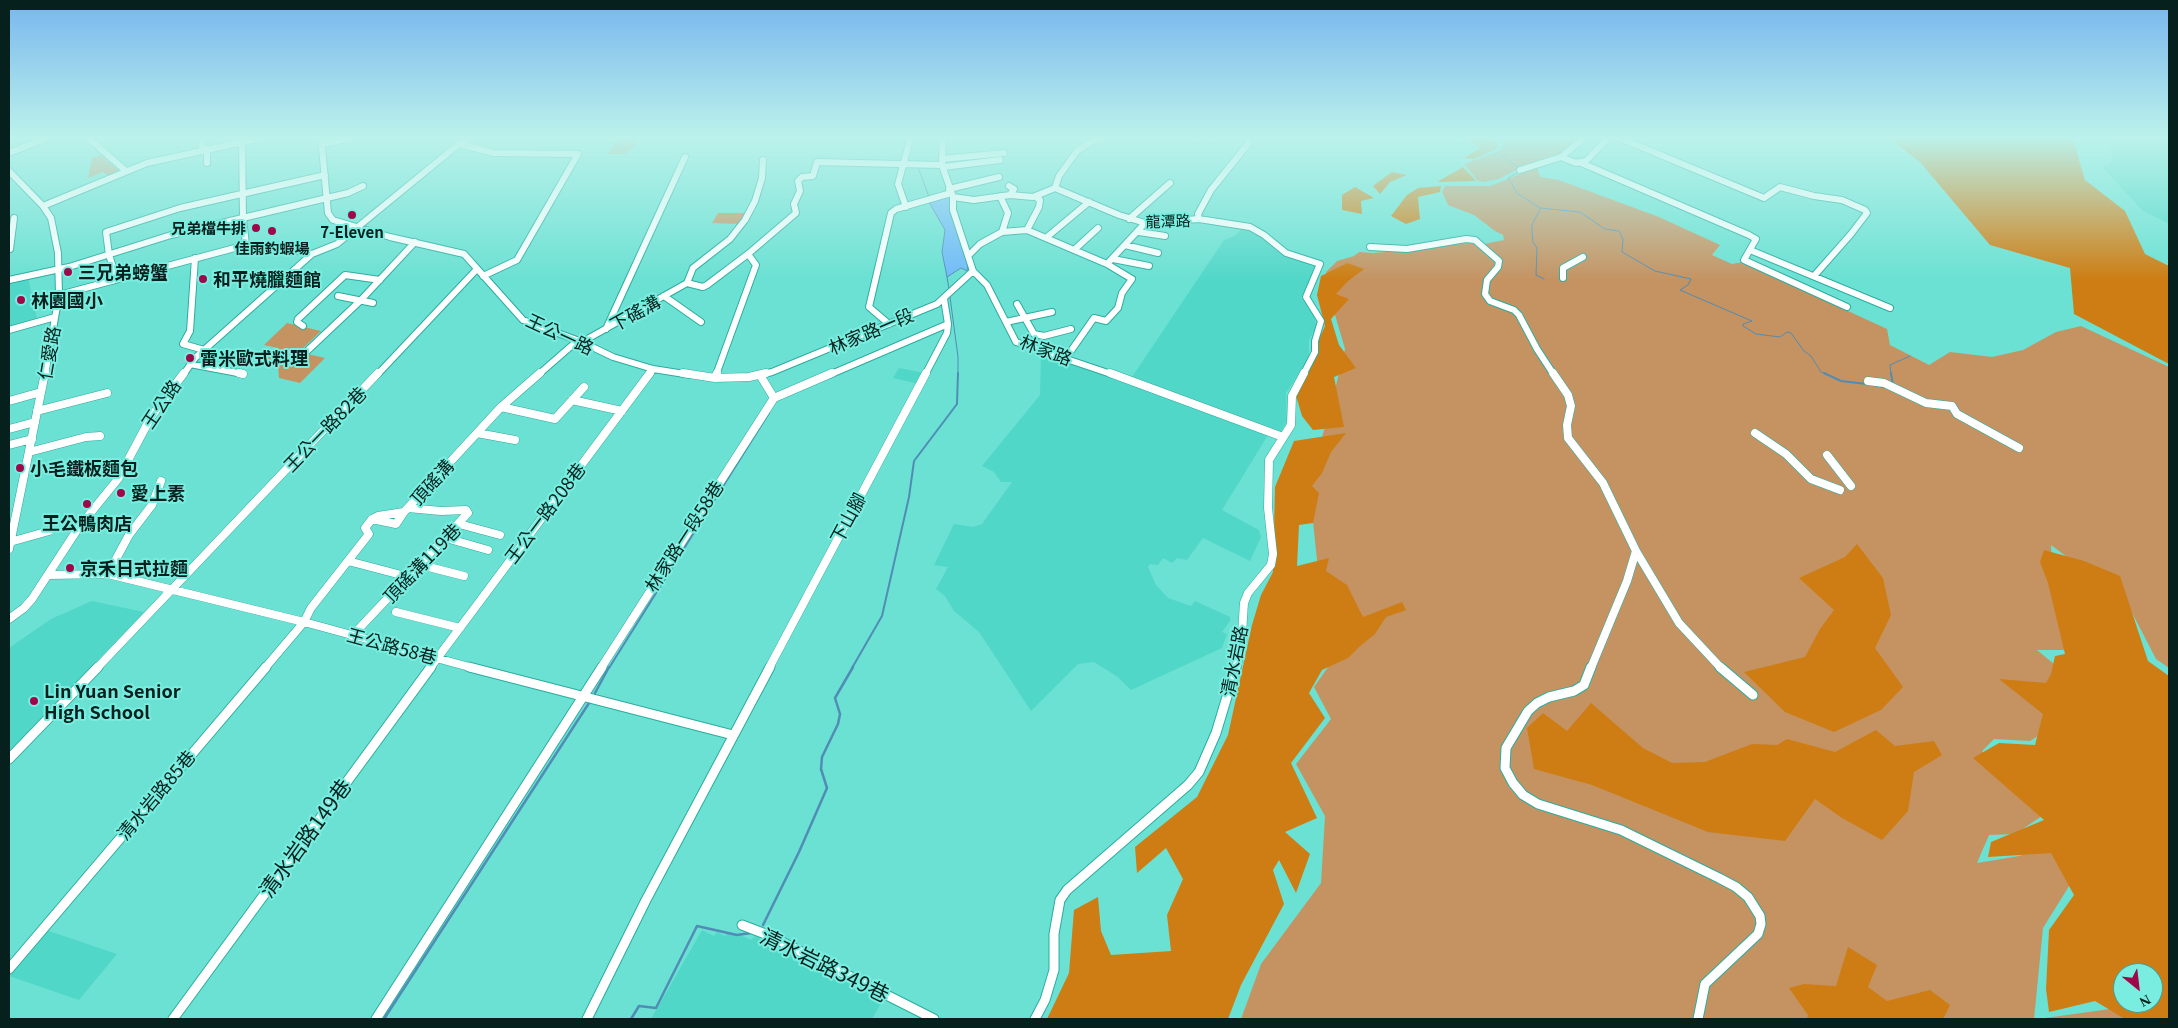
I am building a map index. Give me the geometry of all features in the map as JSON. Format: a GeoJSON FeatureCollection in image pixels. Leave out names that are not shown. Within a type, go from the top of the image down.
{"type":"FeatureCollection","features":[{"type":"Feature","properties":{"kind":"street","name":"仁愛路"},"geometry":{"type":"LineString","coordinates":[[10,545],[38,411],[59,295],[58,253],[51,218],[43,206],[22,184]]}},
{"type":"Feature","properties":{"kind":"street"},"geometry":{"type":"LineString","coordinates":[[43,206],[96,184]]}},
{"type":"Feature","properties":{"kind":"street"},"geometry":{"type":"LineString","coordinates":[[242,184],[246,245]]}},
{"type":"Feature","properties":{"kind":"street"},"geometry":{"type":"LineString","coordinates":[[117,279],[109,255],[106,232],[180,208],[286,184]]}},
{"type":"Feature","properties":{"kind":"street"},"geometry":{"type":"LineString","coordinates":[[325,184],[326,198]]}},
{"type":"Feature","properties":{"kind":"street","name":"王公路"},"geometry":{"type":"LineString","coordinates":[[9,619],[24,608],[48,576],[79,527],[118,478],[150,417],[190,364],[312,254],[337,244],[410,184]]}},
{"type":"Feature","properties":{"kind":"street"},"geometry":{"type":"LineString","coordinates":[[483,276],[517,260],[561,184]]}},
{"type":"Feature","properties":{"kind":"street"},"geometry":{"type":"LineString","coordinates":[[606,329],[673,184]]}},
{"type":"Feature","properties":{"kind":"street"},"geometry":{"type":"LineString","coordinates":[[760,184],[745,220],[730,238],[694,268],[687,283],[707,285],[748,254],[796,213],[794,204],[800,191],[799,184]]}},
{"type":"Feature","properties":{"kind":"street"},"geometry":{"type":"LineString","coordinates":[[898,184],[906,207]]}},
{"type":"Feature","properties":{"kind":"street","name":"林家路"},"geometry":{"type":"LineString","coordinates":[[948,184],[955,219],[973,271],[987,285],[1016,342],[1136,382],[1283,437]]}},
{"type":"Feature","properties":{"kind":"street"},"geometry":{"type":"LineString","coordinates":[[889,324],[869,307],[891,213],[896,209],[978,184]]}},
{"type":"Feature","properties":{"kind":"street"},"geometry":{"type":"LineString","coordinates":[[951,193],[974,200],[1010,195],[1036,197],[1055,188],[1056,184]]}},
{"type":"Feature","properties":{"kind":"street"},"geometry":{"type":"LineString","coordinates":[[1129,219],[1169,184]]}},
{"type":"Feature","properties":{"kind":"street"},"geometry":{"type":"LineString","coordinates":[[1199,219],[1198,214],[1216,184]]}},
{"type":"Feature","properties":{"kind":"street"},"geometry":{"type":"LineString","coordinates":[[1631,184],[1749,235],[1756,239],[1744,260],[1847,307]]}},
{"type":"Feature","properties":{"kind":"street"},"geometry":{"type":"LineString","coordinates":[[1730,184],[1764,198],[1780,187],[1814,196],[1842,200],[1867,213],[1814,276]]}},
{"type":"Feature","properties":{"kind":"street"},"geometry":{"type":"LineString","coordinates":[[9,280],[70,267],[179,233],[348,194],[363,186]]}},
{"type":"Feature","properties":{"kind":"street"},"geometry":{"type":"LineString","coordinates":[[1009,186],[1014,190],[1010,195]]}},
{"type":"Feature","properties":{"kind":"street","name":"龍潭路"},"geometry":{"type":"LineString","coordinates":[[1055,188],[1129,219],[1144,223],[1199,219],[1250,227],[1264,234],[1286,253],[1320,264]]}},
{"type":"Feature","properties":{"kind":"street"},"geometry":{"type":"LineString","coordinates":[[1000,196],[1008,213],[1002,232]]}},
{"type":"Feature","properties":{"kind":"street"},"geometry":{"type":"LineString","coordinates":[[1027,230],[1039,207],[1040,200],[1036,197]]}},
{"type":"Feature","properties":{"kind":"street","name":"王公一路"},"geometry":{"type":"LineString","coordinates":[[326,198],[329,217],[357,228],[460,252],[470,258],[477,269],[523,320],[580,342],[612,357],[653,369],[715,378],[760,376]]}},
{"type":"Feature","properties":{"kind":"street"},"geometry":{"type":"LineString","coordinates":[[1047,237],[1089,202]]}},
{"type":"Feature","properties":{"kind":"street"},"geometry":{"type":"LineString","coordinates":[[10,249],[14,218]]}},
{"type":"Feature","properties":{"kind":"street"},"geometry":{"type":"LineString","coordinates":[[1107,264],[1139,232],[1144,223]]}},
{"type":"Feature","properties":{"kind":"street"},"geometry":{"type":"LineString","coordinates":[[1074,250],[1098,228]]}},
{"type":"Feature","properties":{"kind":"street"},"geometry":{"type":"LineString","coordinates":[[968,256],[980,244],[1002,232],[1027,230],[1107,264],[1132,279],[1122,293],[1118,308],[1114,313],[1106,321],[1094,318],[1066,358]]}},
{"type":"Feature","properties":{"kind":"street"},"geometry":{"type":"LineString","coordinates":[[1139,232],[1164,236]]}},
{"type":"Feature","properties":{"kind":"street"},"geometry":{"type":"LineString","coordinates":[[1370,247],[1407,249],[1456,239],[1466,239],[1475,240],[1499,261],[1498,267],[1487,280],[1484,294],[1490,301],[1514,310],[1519,314],[1535,344],[1568,395],[1571,406],[1567,425],[1568,438],[1604,483],[1636,551],[1679,624],[1723,670],[1753,695]]}},
{"type":"Feature","properties":{"kind":"street"},"geometry":{"type":"LineString","coordinates":[[306,352],[391,269],[415,242]]}},
{"type":"Feature","properties":{"kind":"street"},"geometry":{"type":"LineString","coordinates":[[59,295],[246,245],[279,247],[312,254]]}},
{"type":"Feature","properties":{"kind":"street"},"geometry":{"type":"LineString","coordinates":[[1125,245],[1158,253]]}},
{"type":"Feature","properties":{"kind":"street"},"geometry":{"type":"LineString","coordinates":[[1750,250],[1890,308]]}},
{"type":"Feature","properties":{"kind":"street"},"geometry":{"type":"LineString","coordinates":[[715,378],[756,266],[748,254]]}},
{"type":"Feature","properties":{"kind":"street"},"geometry":{"type":"LineString","coordinates":[[1563,278],[1563,268],[1583,257]]}},
{"type":"Feature","properties":{"kind":"street"},"geometry":{"type":"LineString","coordinates":[[194,258],[190,332],[183,344],[204,350]]}},
{"type":"Feature","properties":{"kind":"street"},"geometry":{"type":"LineString","coordinates":[[1112,259],[1149,266]]}},
{"type":"Feature","properties":{"kind":"street","name":"清水岩路"},"geometry":{"type":"LineString","coordinates":[[1035,1019],[1045,1000],[1054,970],[1054,934],[1060,900],[1067,890],[1110,851],[1188,785],[1199,772],[1216,733],[1228,698],[1241,649],[1244,604],[1248,593],[1271,565],[1273,554],[1268,508],[1269,460],[1291,425],[1292,396],[1315,352],[1315,341],[1321,321],[1306,297],[1320,264]]}},
{"type":"Feature","properties":{"kind":"street","name":"王公一路82巷"},"geometry":{"type":"LineString","coordinates":[[9,759],[477,269]]}},
{"type":"Feature","properties":{"kind":"street","name":"林家路一段"},"geometry":{"type":"LineString","coordinates":[[760,376],[937,304],[973,271]]}},
{"type":"Feature","properties":{"kind":"street"},"geometry":{"type":"LineString","coordinates":[[303,326],[297,322],[298,319],[346,275],[380,280]]}},
{"type":"Feature","properties":{"kind":"street","name":"下磘溝"},"geometry":{"type":"LineString","coordinates":[[580,342],[687,283]]}},
{"type":"Feature","properties":{"kind":"street"},"geometry":{"type":"LineString","coordinates":[[338,296],[373,303]]}},
{"type":"Feature","properties":{"kind":"street"},"geometry":{"type":"LineString","coordinates":[[664,296],[701,322]]}},
{"type":"Feature","properties":{"kind":"street","name":"下山腳"},"geometry":{"type":"LineString","coordinates":[[733,735],[947,333],[948,324],[944,299]]}},
{"type":"Feature","properties":{"kind":"street"},"geometry":{"type":"LineString","coordinates":[[1017,304],[1030,331],[1037,336],[1071,329]]}},
{"type":"Feature","properties":{"kind":"street"},"geometry":{"type":"LineString","coordinates":[[1006,322],[1052,312]]}},
{"type":"Feature","properties":{"kind":"street"},"geometry":{"type":"LineString","coordinates":[[9,330],[55,317]]}},
{"type":"Feature","properties":{"kind":"street"},"geometry":{"type":"LineString","coordinates":[[760,376],[774,398],[948,324]]}},
{"type":"Feature","properties":{"kind":"street","name":"頂磘溝"},"geometry":{"type":"LineString","coordinates":[[304,622],[311,608],[369,534],[365,528],[372,519],[406,510],[501,407],[580,342]]}},
{"type":"Feature","properties":{"kind":"street"},"geometry":{"type":"LineString","coordinates":[[190,364],[243,374]]}},
{"type":"Feature","properties":{"kind":"street","name":"王公一路208巷"},"geometry":{"type":"LineString","coordinates":[[438,658],[653,369]]}},
{"type":"Feature","properties":{"kind":"street"},"geometry":{"type":"LineString","coordinates":[[1868,381],[1884,383],[1926,403],[1952,406],[1957,414],[2019,448]]}},
{"type":"Feature","properties":{"kind":"street"},"geometry":{"type":"LineString","coordinates":[[501,407],[555,419],[584,387]]}},
{"type":"Feature","properties":{"kind":"street"},"geometry":{"type":"LineString","coordinates":[[9,401],[41,392]]}},
{"type":"Feature","properties":{"kind":"street"},"geometry":{"type":"LineString","coordinates":[[38,411],[107,393]]}},
{"type":"Feature","properties":{"kind":"street","name":"林家路一段58巷"},"geometry":{"type":"LineString","coordinates":[[376,1019],[774,398]]}},
{"type":"Feature","properties":{"kind":"street"},"geometry":{"type":"LineString","coordinates":[[572,400],[622,411]]}},
{"type":"Feature","properties":{"kind":"street"},"geometry":{"type":"LineString","coordinates":[[9,429],[35,422]]}},
{"type":"Feature","properties":{"kind":"street"},"geometry":{"type":"LineString","coordinates":[[477,433],[515,440]]}},
{"type":"Feature","properties":{"kind":"street"},"geometry":{"type":"LineString","coordinates":[[1755,433],[1786,454],[1801,471],[1812,479],[1840,490]]}},
{"type":"Feature","properties":{"kind":"street"},"geometry":{"type":"LineString","coordinates":[[29,452],[86,437],[100,436]]}},
{"type":"Feature","properties":{"kind":"street"},"geometry":{"type":"LineString","coordinates":[[9,445],[32,440]]}},
{"type":"Feature","properties":{"kind":"street"},"geometry":{"type":"LineString","coordinates":[[1827,455],[1851,486]]}},
{"type":"Feature","properties":{"kind":"street"},"geometry":{"type":"LineString","coordinates":[[108,574],[128,535],[152,505],[160,481]]}},
{"type":"Feature","properties":{"kind":"street","name":"頂磘溝119巷"},"geometry":{"type":"LineString","coordinates":[[352,636],[467,515],[466,510],[406,510]]}},
{"type":"Feature","properties":{"kind":"street"},"geometry":{"type":"LineString","coordinates":[[459,524],[500,535]]}},
{"type":"Feature","properties":{"kind":"street"},"geometry":{"type":"LineString","coordinates":[[10,545],[49,532]]}},
{"type":"Feature","properties":{"kind":"street"},"geometry":{"type":"LineString","coordinates":[[446,538],[488,550]]}},
{"type":"Feature","properties":{"kind":"street"},"geometry":{"type":"LineString","coordinates":[[1636,551],[1627,581],[1584,685],[1574,691],[1549,697],[1528,711],[1506,748],[1505,768],[1513,783],[1523,795],[1538,804],[1621,830],[1719,878],[1736,887],[1748,897],[1760,916],[1761,924],[1758,934],[1705,984],[1698,1019]]}},
{"type":"Feature","properties":{"kind":"street"},"geometry":{"type":"LineString","coordinates":[[348,562],[409,577]]}},
{"type":"Feature","properties":{"kind":"street"},"geometry":{"type":"LineString","coordinates":[[421,565],[464,576]]}},
{"type":"Feature","properties":{"kind":"street","name":"王公路58巷"},"geometry":{"type":"LineString","coordinates":[[48,576],[108,574],[173,589],[733,735]]}},
{"type":"Feature","properties":{"kind":"street"},"geometry":{"type":"LineString","coordinates":[[396,612],[460,628]]}},
{"type":"Feature","properties":{"kind":"street","name":"清水岩路85巷"},"geometry":{"type":"LineString","coordinates":[[9,969],[304,622]]}},
{"type":"Feature","properties":{"kind":"street","name":"清水岩路149巷"},"geometry":{"type":"LineString","coordinates":[[173,1019],[438,658]]}},
{"type":"Feature","properties":{"kind":"street"},"geometry":{"type":"LineString","coordinates":[[587,1019],[646,900],[733,735]]}},
{"type":"Feature","properties":{"kind":"street","name":"清水岩路349巷"},"geometry":{"type":"LineString","coordinates":[[742,925],[768,935],[934,1019]]}},
{"type":"Feature","properties":{"kind":"shaded area"},"geometry":{"type":"Polygon","coordinates":[[[1376,184],[1388,184],[1380,194],[1373,186],[1376,184]]]}},
{"type":"Feature","properties":{"kind":"shaded area"},"geometry":{"type":"Polygon","coordinates":[[[1495,184],[1570,184],[1659,217],[1720,245],[1712,255],[1732,264],[1742,262],[1887,329],[1890,345],[1929,365],[1950,352],[1992,357],[2023,350],[2056,332],[2081,326],[2169,367],[2169,668],[2156,659],[2126,601],[2051,545],[2052,570],[2065,650],[2037,650],[2065,673],[2058,723],[2030,741],[1994,739],[1982,751],[2042,816],[2015,834],[1989,835],[1977,863],[2019,856],[2057,844],[2071,883],[2043,928],[2034,1019],[1241,1019],[1261,964],[1321,883],[1325,816],[1296,764],[1331,719],[1314,687],[1355,629],[1318,570],[1309,483],[1345,349],[1328,291],[1326,272],[1337,261],[1354,256],[1359,252],[1373,253],[1432,248],[1480,241],[1484,244],[1504,240],[1503,235],[1474,215],[1448,205],[1442,192],[1445,186],[1490,186],[1495,184]]]}},
{"type":"Feature","properties":{"kind":"shaded area"},"geometry":{"type":"Polygon","coordinates":[[[1939,184],[2090,184],[2125,211],[2145,254],[2169,266],[2169,364],[2074,314],[2070,268],[1990,245],[1939,184]]]}},
{"type":"Feature","properties":{"kind":"shaded area"},"geometry":{"type":"Polygon","coordinates":[[[2118,184],[2169,184],[2169,224],[2142,210],[2118,184]]]}},
{"type":"Feature","properties":{"kind":"shaded area"},"geometry":{"type":"Polygon","coordinates":[[[1441,186],[1440,192],[1418,197],[1420,219],[1406,224],[1391,216],[1407,195],[1418,188],[1441,186]]]}},
{"type":"Feature","properties":{"kind":"shaded area"},"geometry":{"type":"Polygon","coordinates":[[[1355,187],[1374,198],[1361,201],[1362,214],[1342,210],[1342,195],[1355,187]]]}},
{"type":"Feature","properties":{"kind":"shaded area"},"geometry":{"type":"Polygon","coordinates":[[[718,213],[745,213],[740,224],[712,223],[718,213]]]}},
{"type":"Feature","properties":{"kind":"shaded area"},"geometry":{"type":"Polygon","coordinates":[[[1244,227],[1253,230],[1268,242],[1312,264],[1316,268],[1301,298],[1314,314],[1316,325],[1309,341],[1309,356],[1306,364],[1286,393],[1287,420],[1278,438],[1268,435],[1222,510],[1259,530],[1261,537],[1250,561],[1203,538],[1187,560],[1177,558],[1172,563],[1163,558],[1158,565],[1150,564],[1148,567],[1156,585],[1168,598],[1191,606],[1195,601],[1230,617],[1230,621],[1222,632],[1227,634],[1222,648],[1131,690],[1118,677],[1094,662],[1078,664],[1031,711],[979,632],[954,611],[945,596],[936,589],[948,567],[934,565],[954,524],[973,527],[982,524],[1012,482],[1001,482],[994,472],[982,466],[1040,395],[1041,356],[1046,354],[1132,377],[1224,240],[1234,236],[1244,227]]]}},
{"type":"Feature","properties":{"kind":"shaded area"},"geometry":{"type":"Polygon","coordinates":[[[1347,263],[1364,269],[1348,281],[1336,294],[1349,299],[1331,319],[1339,345],[1356,368],[1334,377],[1344,427],[1313,430],[1302,416],[1295,392],[1325,326],[1317,295],[1321,276],[1347,263]]]}},
{"type":"Feature","properties":{"kind":"shaded area","name":"林園國小"},"geometry":{"type":"Polygon","coordinates":[[[28,277],[37,319],[9,328],[9,282],[28,277]]]}},
{"type":"Feature","properties":{"kind":"shaded area"},"geometry":{"type":"Polygon","coordinates":[[[287,323],[321,331],[299,352],[325,358],[300,383],[279,378],[278,365],[258,366],[278,348],[264,345],[287,323]]]}},
{"type":"Feature","properties":{"kind":"shaded area"},"geometry":{"type":"Polygon","coordinates":[[[899,368],[925,373],[919,384],[893,378],[899,368]]]}},
{"type":"Feature","properties":{"kind":"shaded area"},"geometry":{"type":"Polygon","coordinates":[[[1346,433],[1331,452],[1322,473],[1312,486],[1319,493],[1313,523],[1299,525],[1297,566],[1329,558],[1326,571],[1347,585],[1363,617],[1402,602],[1406,610],[1386,617],[1375,634],[1348,658],[1322,670],[1309,693],[1325,718],[1291,763],[1317,818],[1285,832],[1310,854],[1296,893],[1279,860],[1273,870],[1284,904],[1241,985],[1228,1019],[1047,1019],[1069,973],[1074,910],[1098,897],[1101,931],[1111,955],[1171,951],[1167,915],[1183,879],[1166,848],[1137,873],[1135,847],[1197,797],[1228,735],[1252,625],[1261,595],[1273,572],[1275,487],[1294,441],[1346,433]]]}},
{"type":"Feature","properties":{"kind":"shaded area"},"geometry":{"type":"Polygon","coordinates":[[[1857,544],[1883,578],[1891,615],[1875,648],[1903,687],[1881,710],[1834,732],[1785,712],[1744,672],[1805,657],[1820,629],[1834,610],[1799,578],[1845,557],[1857,544]]]}},
{"type":"Feature","properties":{"kind":"shaded area"},"geometry":{"type":"Polygon","coordinates":[[[2044,550],[2084,561],[2120,576],[2148,661],[2169,676],[2169,1019],[2125,1019],[2115,1013],[2163,1013],[2163,963],[2113,963],[2113,1012],[2095,1001],[2049,1012],[2046,989],[2049,930],[2074,895],[2051,853],[1988,857],[1991,842],[2044,820],[1973,758],[1999,743],[2035,745],[2043,714],[1999,679],[2046,683],[2051,674],[2055,656],[2065,654],[2048,583],[2040,562],[2044,550]]]}},
{"type":"Feature","properties":{"kind":"shaded area","name":"Lin Yuan Senior High School"},"geometry":{"type":"Polygon","coordinates":[[[92,601],[144,612],[9,753],[9,648],[51,619],[92,601]]]}},
{"type":"Feature","properties":{"kind":"shaded area"},"geometry":{"type":"Polygon","coordinates":[[[1591,703],[1643,748],[1672,763],[1705,762],[1752,744],[1777,745],[1787,739],[1835,752],[1876,730],[1895,746],[1934,741],[1942,755],[1914,772],[1908,811],[1882,840],[1842,818],[1815,799],[1785,841],[1708,832],[1592,785],[1534,769],[1527,728],[1543,713],[1567,731],[1591,703]]]}},
{"type":"Feature","properties":{"kind":"shaded area"},"geometry":{"type":"Polygon","coordinates":[[[46,930],[117,954],[79,1000],[9,976],[46,930]]]}},
{"type":"Feature","properties":{"kind":"shaded area"},"geometry":{"type":"Polygon","coordinates":[[[702,930],[714,936],[717,932],[725,936],[728,932],[751,940],[755,936],[884,998],[872,1019],[651,1019],[702,930]]]}},
{"type":"Feature","properties":{"kind":"shaded area"},"geometry":{"type":"Polygon","coordinates":[[[1848,947],[1877,965],[1868,987],[1887,1001],[1930,990],[1950,1005],[1943,1019],[1807,1019],[1808,1015],[1789,988],[1804,984],[1836,986],[1848,947]]]}},
{"type":"Feature","properties":{"kind":"shaded area"},"geometry":{"type":"Polygon","coordinates":[[[2113,1009],[2113,1013],[2132,1013],[2151,1019],[2038,1019],[2113,1009]]]}},
{"type":"Feature","properties":{"kind":"water"},"geometry":{"type":"Polygon","coordinates":[[[949,194],[955,226],[968,264],[967,271],[961,268],[947,277],[942,252],[945,230],[929,202],[949,194]]]}},
{"type":"Feature","properties":{"kind":"waterway"},"geometry":{"type":"LineString","coordinates":[[924,184],[929,197]]}},
{"type":"Feature","properties":{"kind":"waterway"},"geometry":{"type":"LineString","coordinates":[[1512,184],[1517,193],[1540,208],[1580,212],[1605,229],[1619,231],[1623,239],[1622,252],[1655,271],[1691,279],[1688,285],[1680,290],[1752,321],[1743,324],[1743,326],[1756,334],[1780,337],[1787,332],[1791,333],[1804,351],[1811,356],[1821,372],[1827,375]]}},
{"type":"Feature","properties":{"kind":"waterway"},"geometry":{"type":"LineString","coordinates":[[1540,209],[1532,225],[1532,231],[1533,242],[1537,248],[1536,275],[1544,279]]}},
{"type":"Feature","properties":{"kind":"waterway"},"geometry":{"type":"LineString","coordinates":[[947,277],[949,289]]}},
{"type":"Feature","properties":{"kind":"waterway"},"geometry":{"type":"LineString","coordinates":[[950,297],[958,357],[958,373]]}},
{"type":"Feature","properties":{"kind":"waterway"},"geometry":{"type":"LineString","coordinates":[[1891,375],[1890,365],[1910,356]]}},
{"type":"Feature","properties":{"kind":"waterway"},"geometry":{"type":"LineString","coordinates":[[852,668],[882,616],[909,497],[914,461],[957,404],[958,373]]}},
{"type":"Feature","properties":{"kind":"waterway"},"geometry":{"type":"LineString","coordinates":[[1824,373],[1841,381],[1867,384]]}},
{"type":"Feature","properties":{"kind":"waterway"},"geometry":{"type":"LineString","coordinates":[[1891,373],[1893,385]]}},
{"type":"Feature","properties":{"kind":"waterway"},"geometry":{"type":"LineString","coordinates":[[1874,385],[1884,387]]}},
{"type":"Feature","properties":{"kind":"waterway"},"geometry":{"type":"LineString","coordinates":[[609,668],[769,413]]}},
{"type":"Feature","properties":{"kind":"waterway"},"geometry":{"type":"LineString","coordinates":[[595,693],[609,667]]}},
{"type":"Feature","properties":{"kind":"waterway"},"geometry":{"type":"LineString","coordinates":[[763,925],[799,852],[827,788],[821,769],[822,757],[838,724],[840,714],[835,698],[853,667]]}},
{"type":"Feature","properties":{"kind":"waterway"},"geometry":{"type":"LineString","coordinates":[[384,1019],[589,703]]}},
{"type":"Feature","properties":{"kind":"waterway"},"geometry":{"type":"LineString","coordinates":[[631,1019],[639,1006],[656,1008],[697,926],[737,935],[751,933]]}},
{"type":"Feature","properties":{"kind":"place","name":"7-Eleven"},"geometry":{"type":"Point","coordinates":[352,215]}},
{"type":"Feature","properties":{"kind":"place","name":"兄弟檔牛排"},"geometry":{"type":"Point","coordinates":[256,228]}},
{"type":"Feature","properties":{"kind":"place","name":"佳雨釣蝦場"},"geometry":{"type":"Point","coordinates":[272,231]}},
{"type":"Feature","properties":{"kind":"place","name":"三兄弟螃蟹"},"geometry":{"type":"Point","coordinates":[68,272]}},
{"type":"Feature","properties":{"kind":"place","name":"和平燒臘麵館"},"geometry":{"type":"Point","coordinates":[203,279]}},
{"type":"Feature","properties":{"kind":"place","name":"林園國小"},"geometry":{"type":"Point","coordinates":[21,300]}},
{"type":"Feature","properties":{"kind":"place","name":"雷米歐式料理"},"geometry":{"type":"Point","coordinates":[190,358]}},
{"type":"Feature","properties":{"kind":"place","name":"小毛鐵板麵包"},"geometry":{"type":"Point","coordinates":[20,468]}},
{"type":"Feature","properties":{"kind":"place","name":"愛上素"},"geometry":{"type":"Point","coordinates":[121,493]}},
{"type":"Feature","properties":{"kind":"place","name":"王公鴨肉店"},"geometry":{"type":"Point","coordinates":[87,504]}},
{"type":"Feature","properties":{"kind":"place","name":"京禾日式拉麵"},"geometry":{"type":"Point","coordinates":[70,568]}},
{"type":"Feature","properties":{"kind":"place","name":"Lin Yuan Senior High School"},"geometry":{"type":"Point","coordinates":[34,701]}}]}
